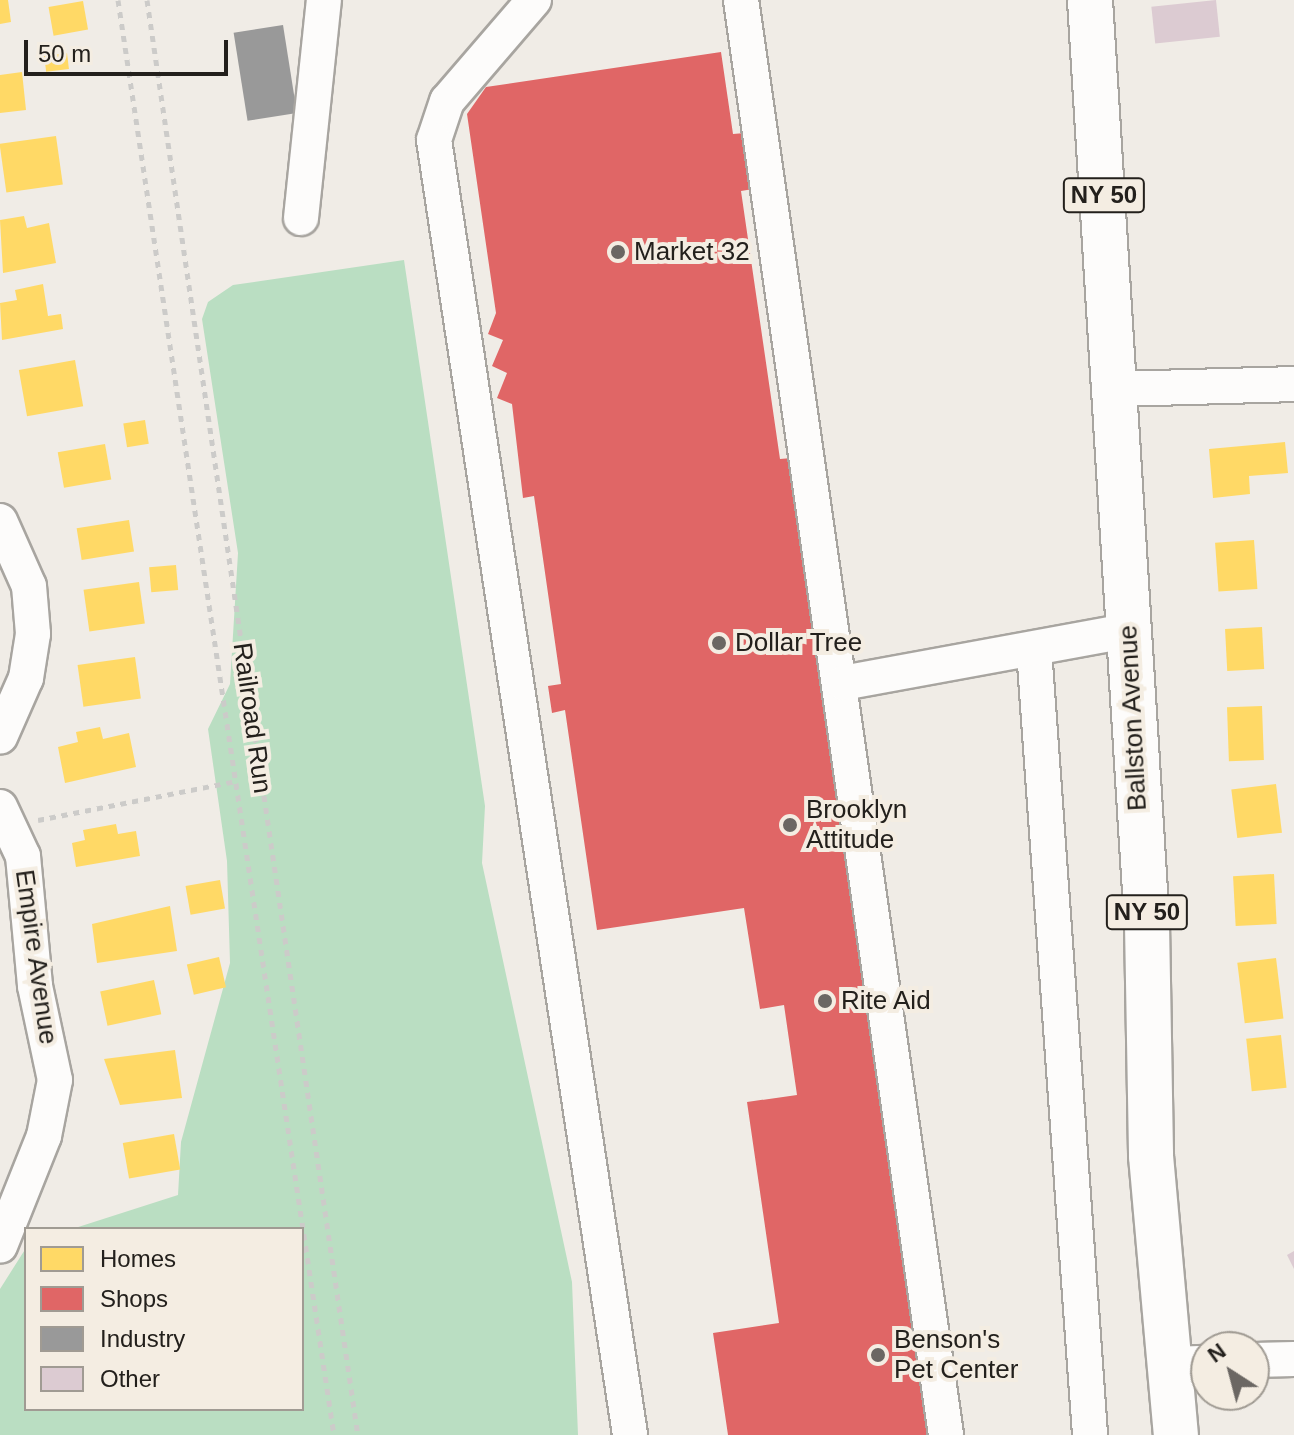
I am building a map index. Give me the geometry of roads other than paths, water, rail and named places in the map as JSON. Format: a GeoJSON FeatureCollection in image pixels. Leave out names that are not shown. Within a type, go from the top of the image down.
{"type":"FeatureCollection","features":[{"type":"Feature","properties":{"kind":"highway","name":"Ballston Avenue"},"geometry":{"type":"LineString","coordinates":[[1090,0],[1118,389],[1127,631],[1147,924],[1151,1156],[1189,1363],[1176,1435]]}},
{"type":"Feature","properties":{"kind":"street"},"geometry":{"type":"LineString","coordinates":[[301,218],[324,0]]}},
{"type":"Feature","properties":{"kind":"street"},"geometry":{"type":"LineString","coordinates":[[534,0],[447,101],[434,140],[630,1435]]}},
{"type":"Feature","properties":{"kind":"street"},"geometry":{"type":"LineString","coordinates":[[741,0],[843,683],[946,1435]]}},
{"type":"Feature","properties":{"kind":"street"},"geometry":{"type":"LineString","coordinates":[[1118,389],[1294,384]]}},
{"type":"Feature","properties":{"kind":"street"},"geometry":{"type":"LineString","coordinates":[[0,521],[29,586],[33,634],[26,678],[0,737]]}},
{"type":"Feature","properties":{"kind":"street"},"geometry":{"type":"LineString","coordinates":[[843,683],[1127,631]]}},
{"type":"Feature","properties":{"kind":"street"},"geometry":{"type":"LineString","coordinates":[[1034,649],[1090,1435]]}},
{"type":"Feature","properties":{"kind":"street","name":"Empire Avenue"},"geometry":{"type":"LineString","coordinates":[[0,1246],[44,1136],[55,1080],[35,986],[23,856],[15,814]]}},
{"type":"Feature","properties":{"kind":"street"},"geometry":{"type":"LineString","coordinates":[[1270,1360],[1294,1359]]}},
{"type":"Feature","properties":{"kind":"place","name":"Market 32"},"geometry":{"type":"Point","coordinates":[618,252]}},
{"type":"Feature","properties":{"kind":"place","name":"Dollar Tree"},"geometry":{"type":"Point","coordinates":[719,643]}},
{"type":"Feature","properties":{"kind":"place","name":"Brooklyn Attitude"},"geometry":{"type":"Point","coordinates":[790,825]}},
{"type":"Feature","properties":{"kind":"place","name":"Rite Aid"},"geometry":{"type":"Point","coordinates":[825,1001]}},
{"type":"Feature","properties":{"kind":"place","name":"Benson's Pet Center"},"geometry":{"type":"Point","coordinates":[878,1355]}}]}
